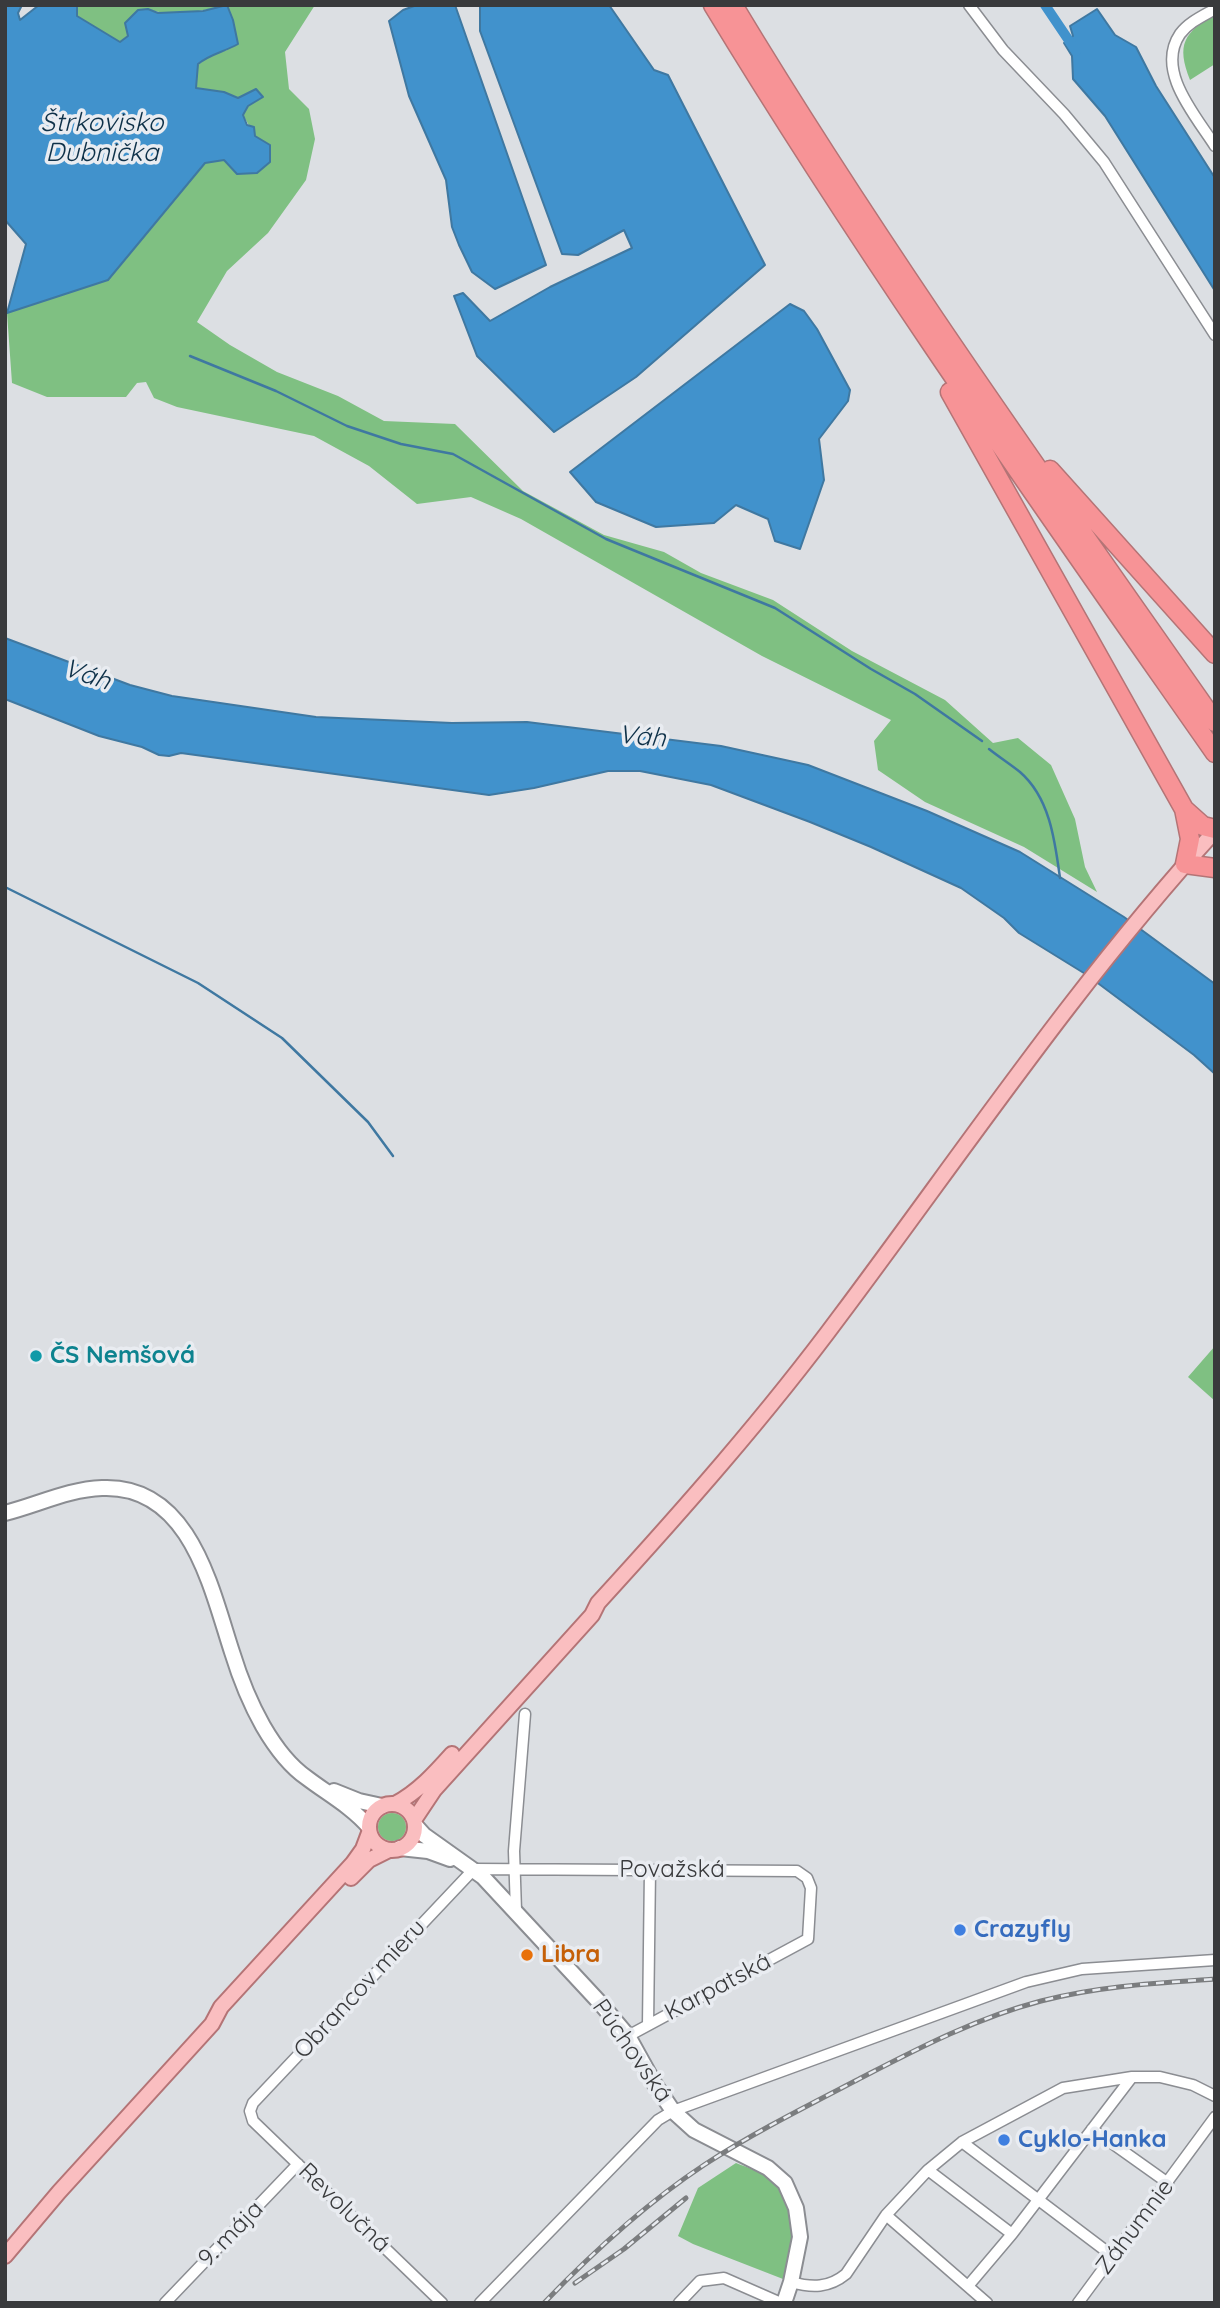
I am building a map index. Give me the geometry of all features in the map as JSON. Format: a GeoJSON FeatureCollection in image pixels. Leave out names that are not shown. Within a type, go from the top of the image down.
{"type":"FeatureCollection","features":[{"type":"Feature","properties":{"kind":"highway"},"geometry":{"type":"LineString","coordinates":[[713,5],[806,154],[919,326],[1215,753]]}},
{"type":"Feature","properties":{"kind":"highway"},"geometry":{"type":"LineString","coordinates":[[733,5],[855,198],[993,405],[1215,722]]}},
{"type":"Feature","properties":{"kind":"highway"},"geometry":{"type":"LineString","coordinates":[[919,326],[927,353],[1184,809],[1190,839],[1182,867],[1215,869]]}},
{"type":"Feature","properties":{"kind":"highway"},"geometry":{"type":"LineString","coordinates":[[993,405],[1215,654]]}},
{"type":"Feature","properties":{"kind":"highway"},"geometry":{"type":"LineString","coordinates":[[1184,809],[1203,826],[1215,830]]}},
{"type":"Feature","properties":{"kind":"main road"},"geometry":{"type":"LineString","coordinates":[[5,2256],[52,2200],[212,2024],[227,2014],[369,1860],[395,1849],[413,1836],[414,1823],[434,1790],[592,1615],[598,1603],[713,1472],[795,1373],[1055,1023],[1215,830]]}},
{"type":"Feature","properties":{"kind":"main road"},"geometry":{"type":"LineString","coordinates":[[5,1513],[100,1488],[142,1494],[167,1512],[183,1528],[198,1554],[243,1685],[264,1727],[295,1769],[361,1818],[376,1844],[395,1849],[428,1851],[470,1866]]}},
{"type":"Feature","properties":{"kind":"main road"},"geometry":{"type":"LineString","coordinates":[[212,2024],[221,2007],[353,1863],[363,1849],[371,1817],[426,1783],[585,1608],[598,1603]]}},
{"type":"Feature","properties":{"kind":"main road"},"geometry":{"type":"LineString","coordinates":[[316,1784],[359,1801],[405,1807],[414,1823]]}},
{"type":"Feature","properties":{"kind":"main road","name":"Púchovská"},"geometry":{"type":"LineString","coordinates":[[414,1823],[424,1835],[470,1866],[516,1911],[601,2004],[628,2036],[662,2097],[673,2111],[694,2130],[768,2168],[785,2183],[796,2208],[800,2234],[791,2282],[783,2303]]}},
{"type":"Feature","properties":{"kind":"street"},"geometry":{"type":"LineString","coordinates":[[969,5],[1003,50],[1064,114],[1104,162],[1215,335]]}},
{"type":"Feature","properties":{"kind":"street"},"geometry":{"type":"LineString","coordinates":[[1215,9],[1191,24],[1180,35],[1174,48],[1173,61],[1178,87],[1215,146]]}},
{"type":"Feature","properties":{"kind":"street"},"geometry":{"type":"LineString","coordinates":[[516,1911],[518,1792],[526,1714]]}},
{"type":"Feature","properties":{"kind":"street","name":"Považská"},"geometry":{"type":"LineString","coordinates":[[470,1866],[515,1871],[797,1871],[807,1878],[811,1888],[808,1939]]}},
{"type":"Feature","properties":{"kind":"street","name":"Obrancov mieru"},"geometry":{"type":"LineString","coordinates":[[250,2111],[253,2103],[470,1866]]}},
{"type":"Feature","properties":{"kind":"street"},"geometry":{"type":"LineString","coordinates":[[648,2025],[650,1870]]}},
{"type":"Feature","properties":{"kind":"street","name":"Karpatská"},"geometry":{"type":"LineString","coordinates":[[628,2036],[808,1939]]}},
{"type":"Feature","properties":{"kind":"street"},"geometry":{"type":"LineString","coordinates":[[481,2303],[658,2120],[673,2111],[1026,1982],[1082,1969],[1215,1960]]}},
{"type":"Feature","properties":{"kind":"street"},"geometry":{"type":"LineString","coordinates":[[791,2282],[821,2286],[839,2280],[846,2274],[886,2215],[928,2170],[962,2142],[1063,2088],[1132,2077],[1160,2077],[1193,2085],[1215,2096]]}},
{"type":"Feature","properties":{"kind":"street"},"geometry":{"type":"LineString","coordinates":[[968,2286],[1012,2234],[1132,2077]]}},
{"type":"Feature","properties":{"kind":"street","name":"Revolučná"},"geometry":{"type":"LineString","coordinates":[[250,2111],[253,2121],[442,2303]]}},
{"type":"Feature","properties":{"kind":"street","name":"Záhumnie"},"geometry":{"type":"LineString","coordinates":[[1078,2303],[1215,2117]]}},
{"type":"Feature","properties":{"kind":"street"},"geometry":{"type":"LineString","coordinates":[[1092,2129],[1168,2183]]}},
{"type":"Feature","properties":{"kind":"street"},"geometry":{"type":"LineString","coordinates":[[962,2142],[1114,2257]]}},
{"type":"Feature","properties":{"kind":"street","name":"9. mája"},"geometry":{"type":"LineString","coordinates":[[165,2303],[298,2164]]}},
{"type":"Feature","properties":{"kind":"street"},"geometry":{"type":"LineString","coordinates":[[928,2170],[1012,2234]]}},
{"type":"Feature","properties":{"kind":"street"},"geometry":{"type":"LineString","coordinates":[[886,2215],[988,2303]]}},
{"type":"Feature","properties":{"kind":"street"},"geometry":{"type":"LineString","coordinates":[[679,2303],[700,2281],[724,2278],[783,2303]]}},
{"type":"Feature","properties":{"kind":"green space"},"geometry":{"type":"Polygon","coordinates":[[[77,5],[227,5],[177,13],[148,9],[120,43],[76,16],[77,5]]]}},
{"type":"Feature","properties":{"kind":"green space"},"geometry":{"type":"Polygon","coordinates":[[[227,5],[315,5],[285,52],[289,89],[309,109],[315,139],[306,180],[268,233],[227,271],[197,322],[277,372],[338,396],[384,421],[455,424],[523,491],[604,535],[664,552],[701,573],[773,600],[852,651],[945,700],[993,743],[1018,738],[1051,765],[1075,819],[1085,867],[1097,892],[1024,847],[925,802],[878,770],[874,741],[891,720],[762,656],[521,519],[471,497],[417,504],[369,466],[314,436],[177,407],[154,398],[146,382],[137,383],[126,397],[47,397],[12,383],[7,313],[108,280],[205,163],[225,160],[255,136],[243,115],[248,106],[262,97],[256,89],[238,98],[224,92],[196,88],[198,65],[209,56],[227,50],[227,5]]]}},
{"type":"Feature","properties":{"kind":"green space"},"geometry":{"type":"Polygon","coordinates":[[[1215,14],[1215,64],[1190,80],[1184,57],[1186,41],[1196,27],[1215,14]]]}},
{"type":"Feature","properties":{"kind":"green space"},"geometry":{"type":"Polygon","coordinates":[[[1215,1346],[1215,1401],[1188,1377],[1215,1346]]]}},
{"type":"Feature","properties":{"kind":"green space"},"geometry":{"type":"Polygon","coordinates":[[[392,1813],[402,1817],[406,1827],[402,1837],[392,1841],[382,1837],[378,1827],[382,1817],[392,1813]]]}},
{"type":"Feature","properties":{"kind":"green space"},"geometry":{"type":"Polygon","coordinates":[[[736,2163],[772,2179],[789,2204],[792,2243],[783,2279],[678,2236],[698,2188],[736,2163]]]}},
{"type":"Feature","properties":{"kind":"water","name":"Štrkovisko Dubnička"},"geometry":{"type":"Polygon","coordinates":[[[5,5],[22,5],[18,13],[20,20],[39,5],[77,5],[77,16],[120,42],[128,36],[125,23],[138,10],[148,9],[158,13],[203,11],[227,5],[238,44],[198,64],[196,88],[224,92],[238,98],[256,89],[263,97],[248,106],[243,115],[247,125],[254,127],[255,136],[270,145],[270,162],[257,173],[237,174],[224,160],[205,163],[108,280],[7,313],[26,244],[5,220],[5,5]]]}},
{"type":"Feature","properties":{"kind":"water"},"geometry":{"type":"Polygon","coordinates":[[[417,5],[455,5],[546,265],[495,289],[472,272],[459,245],[452,227],[446,180],[409,96],[389,21],[403,10],[417,5]]]}},
{"type":"Feature","properties":{"kind":"water"},"geometry":{"type":"Polygon","coordinates":[[[480,5],[609,5],[654,70],[668,75],[765,265],[636,377],[554,432],[477,356],[454,296],[463,293],[490,321],[550,287],[632,248],[624,230],[578,255],[562,254],[480,31],[480,5]]]}},
{"type":"Feature","properties":{"kind":"water"},"geometry":{"type":"Polygon","coordinates":[[[1097,9],[1115,35],[1136,47],[1156,86],[1215,178],[1215,291],[1105,116],[1073,79],[1072,56],[1064,43],[1073,36],[1070,26],[1097,9]]]}},
{"type":"Feature","properties":{"kind":"water"},"geometry":{"type":"Polygon","coordinates":[[[790,304],[804,311],[817,329],[850,390],[848,401],[819,439],[824,480],[800,549],[775,541],[768,519],[736,505],[714,523],[656,527],[596,502],[570,472],[790,304]]]}},
{"type":"Feature","properties":{"kind":"water","name":"Váh"},"geometry":{"type":"Polygon","coordinates":[[[5,638],[130,685],[172,696],[316,717],[452,723],[527,722],[721,746],[808,765],[927,811],[1020,852],[1124,917],[1215,984],[1215,1074],[1194,1055],[1087,975],[1019,933],[1004,918],[961,888],[871,847],[711,785],[640,771],[608,771],[489,795],[181,753],[159,755],[142,747],[99,736],[5,699],[5,638]]]}},
{"type":"Feature","properties":{"kind":"waterway"},"geometry":{"type":"LineString","coordinates":[[1045,5],[1076,51]]}},
{"type":"Feature","properties":{"kind":"waterway"},"geometry":{"type":"LineString","coordinates":[[190,356],[276,391],[347,426],[401,444],[453,454],[606,539],[775,608],[915,694],[982,741]]}},
{"type":"Feature","properties":{"kind":"waterway"},"geometry":{"type":"LineString","coordinates":[[989,749],[1020,772],[1038,794],[1049,821],[1060,878]]}},
{"type":"Feature","properties":{"kind":"waterway"},"geometry":{"type":"LineString","coordinates":[[5,887],[198,983],[282,1038],[368,1122],[393,1156]]}},
{"type":"Feature","properties":{"kind":"railway"},"geometry":{"type":"LineString","coordinates":[[544,2303],[620,2229],[704,2165],[779,2121],[924,2046],[993,2016],[1062,1996],[1128,1986],[1215,1979]]}},
{"type":"Feature","properties":{"kind":"railway"},"geometry":{"type":"LineString","coordinates":[[575,2283],[624,2249],[686,2198]]}},
{"type":"Feature","properties":{"kind":"place","name":"ČS Nemšová"},"geometry":{"type":"Point","coordinates":[36,1356]}},
{"type":"Feature","properties":{"kind":"place","name":"Crazyfly"},"geometry":{"type":"Point","coordinates":[960,1930]}},
{"type":"Feature","properties":{"kind":"place","name":"Libra"},"geometry":{"type":"Point","coordinates":[527,1955]}},
{"type":"Feature","properties":{"kind":"place","name":"Cyklo-Hanka"},"geometry":{"type":"Point","coordinates":[1004,2140]}}]}
